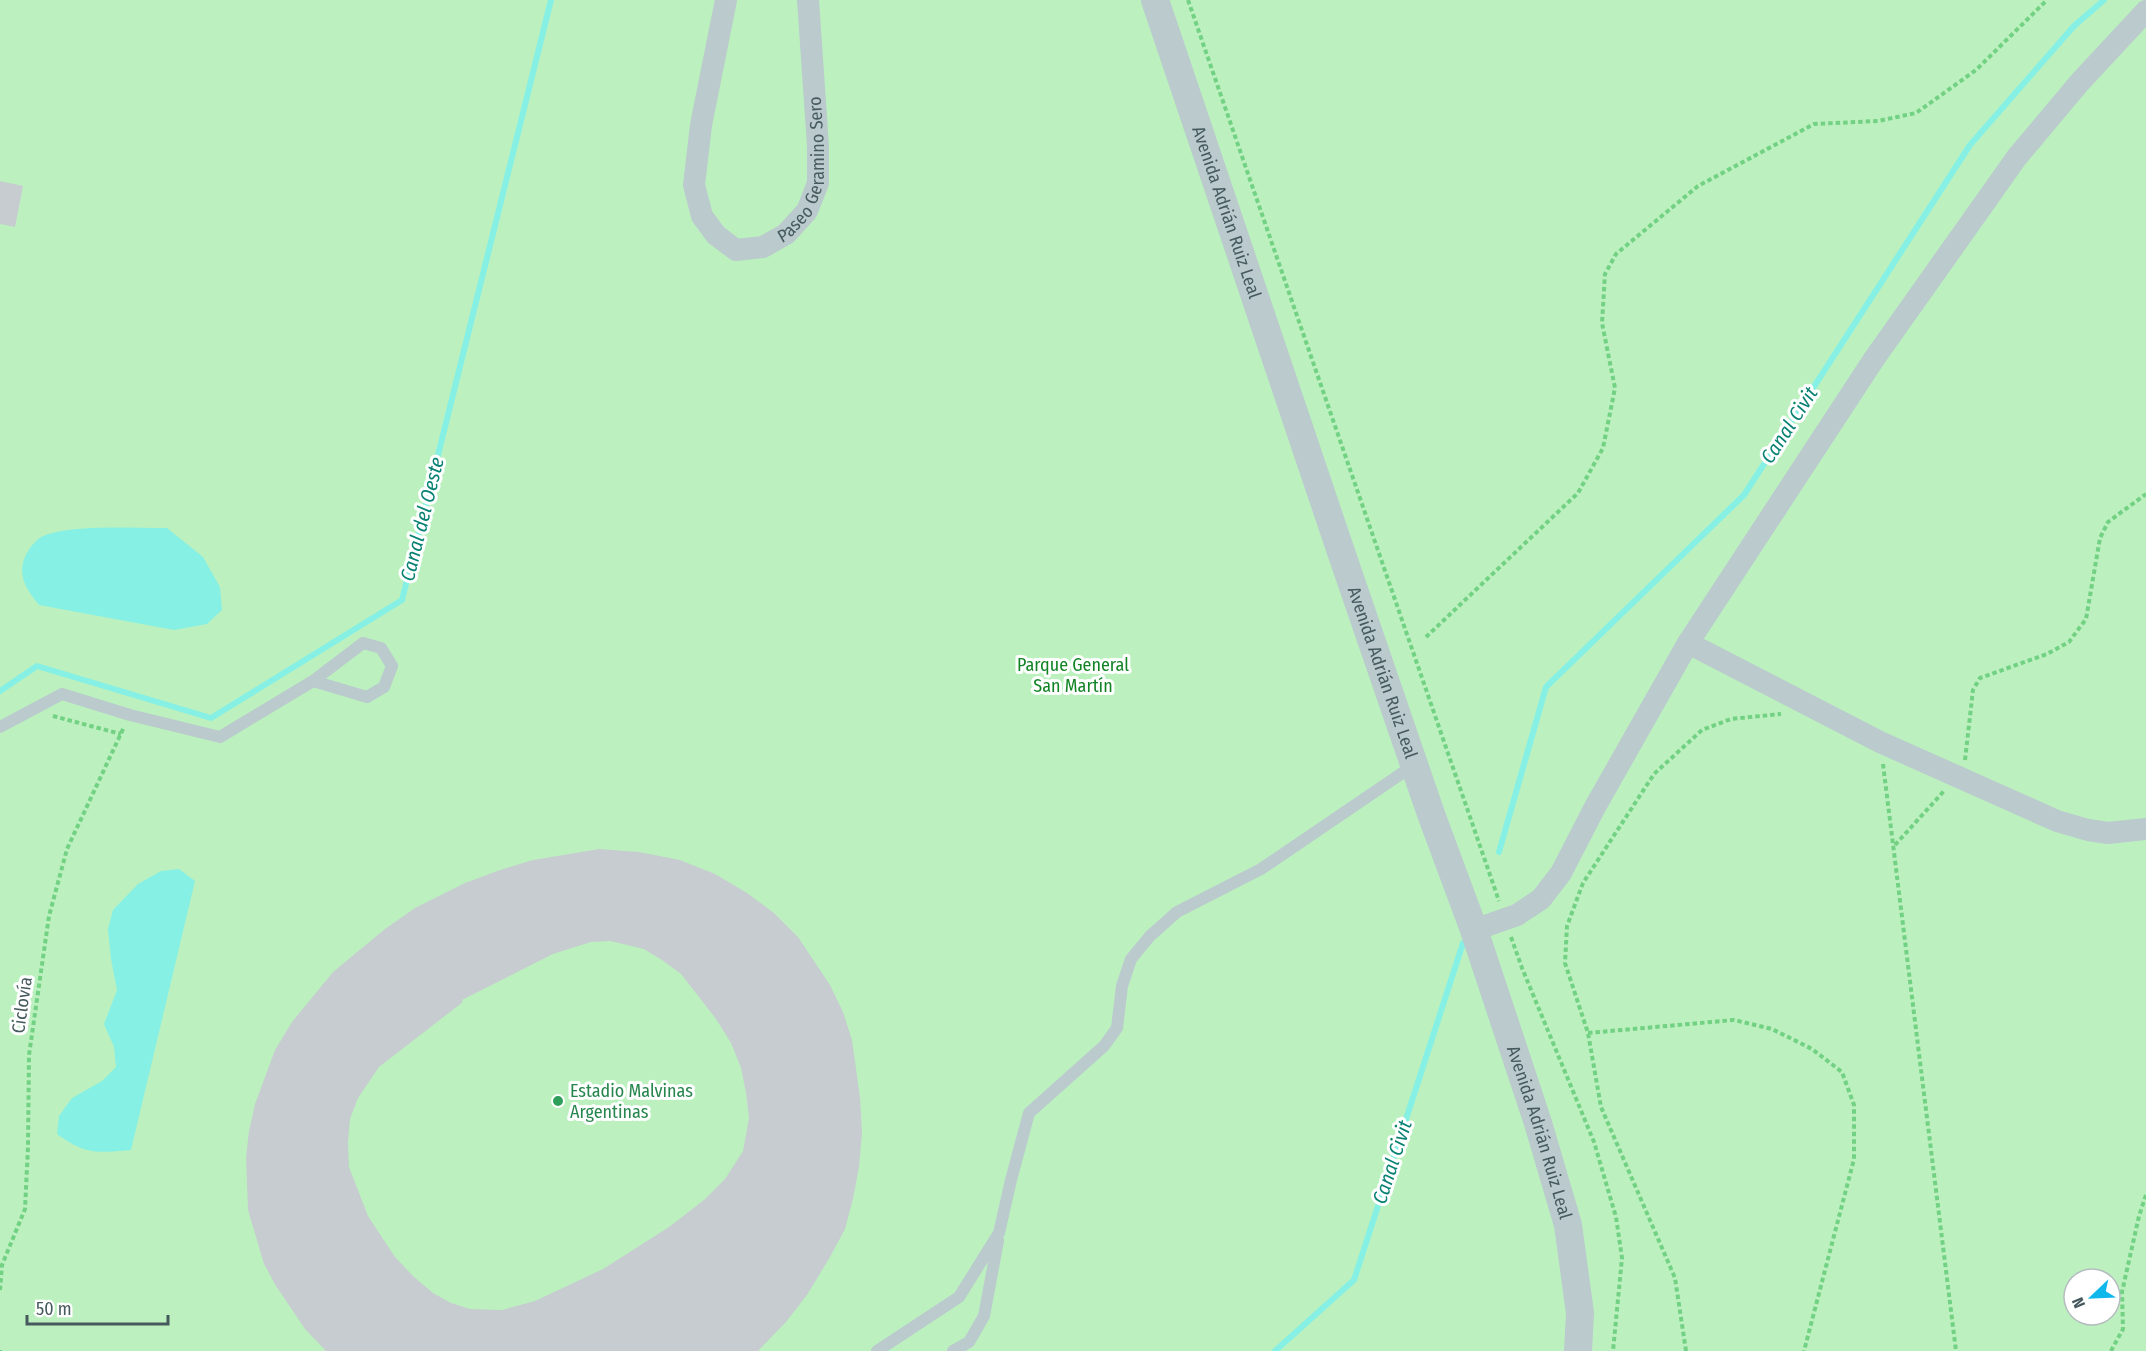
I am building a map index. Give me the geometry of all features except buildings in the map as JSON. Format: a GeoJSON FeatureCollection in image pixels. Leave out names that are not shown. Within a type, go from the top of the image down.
{"type":"FeatureCollection","features":[{"type":"Feature","properties":{"kind":"street","name":"Paseo Geramino Sero"},"geometry":{"type":"LineString","coordinates":[[726,0],[701,125],[694,185],[702,216],[716,235],[736,250],[763,247],[786,234],[807,211],[818,183],[817,127],[808,0]]}},
{"type":"Feature","properties":{"kind":"street","name":"Avenida Adrián Ruiz Leal"},"geometry":{"type":"LineString","coordinates":[[1155,0],[1414,765],[1474,930],[1538,1123],[1568,1225],[1580,1313],[1578,1351]]}},
{"type":"Feature","properties":{"kind":"street"},"geometry":{"type":"LineString","coordinates":[[1474,930],[1517,915],[1541,899],[1561,873],[1595,807],[1688,643],[1874,359],[2017,157],[2080,82],[2146,11]]}},
{"type":"Feature","properties":{"kind":"street"},"geometry":{"type":"LineString","coordinates":[[1688,643],[1880,742],[1956,778],[2057,821],[2108,833],[2146,829]]}},
{"type":"Feature","properties":{"kind":"lane"},"geometry":{"type":"LineString","coordinates":[[0,728],[62,694],[130,715],[220,737],[313,681],[363,643],[381,648],[392,666],[384,687],[367,697],[313,681]]}},
{"type":"Feature","properties":{"kind":"lane"},"geometry":{"type":"LineString","coordinates":[[953,1351],[969,1342],[984,1316],[999,1233],[1029,1113],[1104,1046],[1117,1028],[1122,986],[1131,959],[1150,936],[1177,912],[1261,869],[1414,765]]}},
{"type":"Feature","properties":{"kind":"lane"},"geometry":{"type":"LineString","coordinates":[[877,1351],[959,1297],[999,1233]]}},
{"type":"Feature","properties":{"kind":"path"},"geometry":{"type":"LineString","coordinates":[[1188,0],[1522,968],[1594,1142],[1616,1216],[1622,1258],[1613,1351]]}},
{"type":"Feature","properties":{"kind":"path"},"geometry":{"type":"LineString","coordinates":[[1426,637],[1578,493],[1603,448],[1615,388],[1602,313],[1605,274],[1616,254],[1698,186],[1814,124],[1878,121],[1916,113],[1976,70],[2047,0]]}},
{"type":"Feature","properties":{"kind":"path"},"geometry":{"type":"LineString","coordinates":[[1895,845],[1956,778],[1965,763],[1973,690],[1980,678],[2047,654],[2068,642],[2086,619],[2100,538],[2108,522],[2146,494]]}},
{"type":"Feature","properties":{"kind":"path"},"geometry":{"type":"LineString","coordinates":[[1686,1351],[1675,1278],[1601,1107],[1588,1033],[1565,963],[1567,926],[1583,883],[1654,774],[1702,730],[1731,719],[1820,711]]}},
{"type":"Feature","properties":{"kind":"path"},"geometry":{"type":"LineString","coordinates":[[49,715],[121,734]]}},
{"type":"Feature","properties":{"kind":"path","name":"Ciclovía"},"geometry":{"type":"LineString","coordinates":[[0,1290],[2,1265],[25,1209],[29,1055],[49,916],[67,849],[130,715]]}},
{"type":"Feature","properties":{"kind":"path"},"geometry":{"type":"LineString","coordinates":[[1880,742],[1895,845],[1956,1351]]}},
{"type":"Feature","properties":{"kind":"path"},"geometry":{"type":"LineString","coordinates":[[1588,1033],[1734,1020],[1772,1029],[1812,1049],[1842,1072],[1854,1105],[1854,1159],[1804,1351]]}},
{"type":"Feature","properties":{"kind":"path"},"geometry":{"type":"LineString","coordinates":[[2111,1351],[2123,1329],[2122,1292],[2146,1195]]}},
{"type":"Feature","properties":{"kind":"green space","name":"Parque General San Martín"},"geometry":{"type":"Polygon","coordinates":[[[0,0],[2146,0],[2146,1351],[0,1351],[0,0]]]}},
{"type":"Feature","properties":{"kind":"water"},"geometry":{"type":"Polygon","coordinates":[[[84,528],[167,528],[203,557],[220,587],[222,610],[207,624],[174,630],[39,605],[28,591],[22,575],[24,560],[32,545],[41,537],[84,528]]]}},
{"type":"Feature","properties":{"kind":"water"},"geometry":{"type":"Polygon","coordinates":[[[179,869],[195,881],[131,1150],[100,1152],[84,1149],[57,1134],[59,1116],[72,1098],[102,1081],[116,1067],[114,1047],[104,1024],[117,990],[108,929],[113,910],[138,884],[161,871],[179,869]]]}},
{"type":"Feature","properties":{"kind":"waterway","name":"Canal del Oeste"},"geometry":{"type":"LineString","coordinates":[[0,691],[37,666],[211,718],[402,600],[551,0]]}},
{"type":"Feature","properties":{"kind":"waterway","name":"Canal Civit"},"geometry":{"type":"LineString","coordinates":[[1499,852],[1546,687],[1744,495],[1970,145],[2074,26],[2104,0]]}},
{"type":"Feature","properties":{"kind":"waterway","name":"Canal Civit"},"geometry":{"type":"LineString","coordinates":[[1275,1351],[1354,1280],[1463,943]]}},
{"type":"Feature","properties":{"kind":"place","name":"Estadio Malvinas Argentinas"},"geometry":{"type":"Point","coordinates":[558,1101]}}]}
